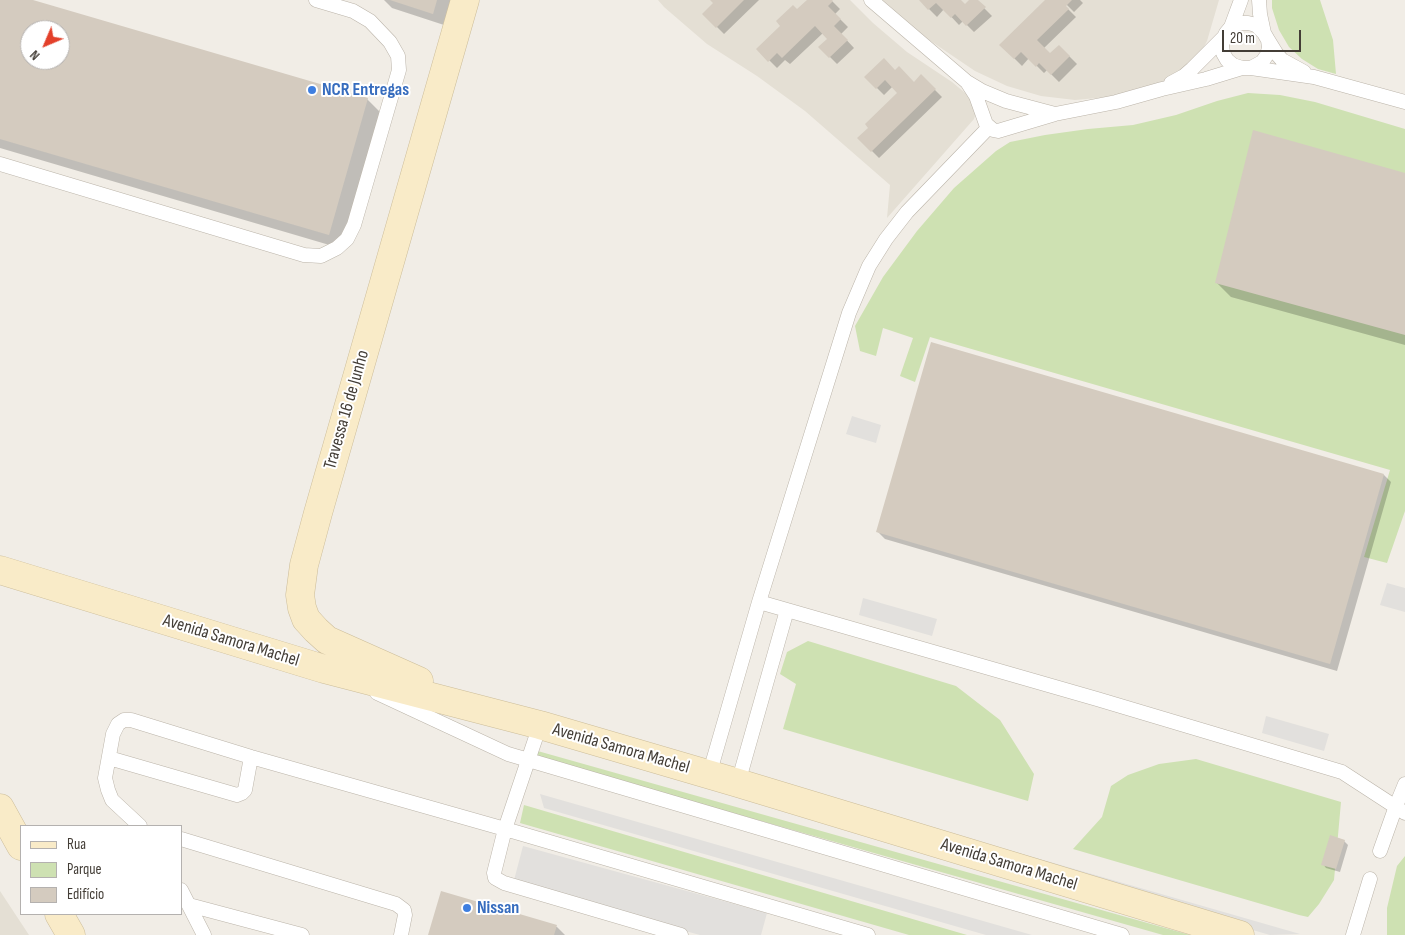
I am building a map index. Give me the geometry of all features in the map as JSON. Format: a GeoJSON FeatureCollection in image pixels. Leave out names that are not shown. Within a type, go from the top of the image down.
{"type":"FeatureCollection","features":[{"type":"Feature","properties":{"kind":"main road","name":"Travessa 16 de Junho"},"geometry":{"type":"LineString","coordinates":[[464,0],[318,514],[304,565],[300,595],[306,619],[327,640],[492,713]]}},
{"type":"Feature","properties":{"kind":"main road","name":"Avenida Samora Machel"},"geometry":{"type":"LineString","coordinates":[[0,570],[324,669],[540,725],[738,783],[1240,935]]}},
{"type":"Feature","properties":{"kind":"main road"},"geometry":{"type":"LineString","coordinates":[[0,579],[43,583]]}},
{"type":"Feature","properties":{"kind":"main road"},"geometry":{"type":"LineString","coordinates":[[0,808],[20,844]]}},
{"type":"Feature","properties":{"kind":"main road"},"geometry":{"type":"LineString","coordinates":[[60,915],[71,935]]}},
{"type":"Feature","properties":{"kind":"lane"},"geometry":{"type":"LineString","coordinates":[[0,164],[304,255],[321,256],[336,248],[347,239],[354,225],[399,70],[398,56],[390,42],[354,5],[316,0]]}},
{"type":"Feature","properties":{"kind":"lane"},"geometry":{"type":"LineString","coordinates":[[871,0],[967,82],[1011,105],[1014,120],[1007,128]]}},
{"type":"Feature","properties":{"kind":"lane"},"geometry":{"type":"LineString","coordinates":[[1241,0],[1222,45],[1227,60],[1233,65],[1314,77],[1405,102]]}},
{"type":"Feature","properties":{"kind":"lane"},"geometry":{"type":"LineString","coordinates":[[967,82],[976,96],[986,121],[998,130],[1055,114],[1116,102],[1162,89],[1206,80],[1262,62],[1269,48],[1259,0]]}},
{"type":"Feature","properties":{"kind":"lane"},"geometry":{"type":"LineString","coordinates":[[1162,89],[1184,76],[1238,23],[1256,25],[1282,60],[1314,77]]}},
{"type":"Feature","properties":{"kind":"lane"},"geometry":{"type":"LineString","coordinates":[[709,775],[758,602],[849,313],[869,266],[886,239],[907,212],[986,121],[985,106],[988,103],[992,100],[1004,100],[1055,114]]}},
{"type":"Feature","properties":{"kind":"lane"},"geometry":{"type":"LineString","coordinates":[[758,602],[1088,696],[1342,772],[1400,810]]}},
{"type":"Feature","properties":{"kind":"lane"},"geometry":{"type":"LineString","coordinates":[[738,783],[787,610]]}},
{"type":"Feature","properties":{"kind":"lane"},"geometry":{"type":"LineString","coordinates":[[324,669],[508,754],[1122,935]]}},
{"type":"Feature","properties":{"kind":"lane"},"geometry":{"type":"LineString","coordinates":[[139,825],[112,800],[105,778],[114,734],[118,724],[124,720],[131,720],[868,935]]}},
{"type":"Feature","properties":{"kind":"lane"},"geometry":{"type":"LineString","coordinates":[[540,725],[505,829],[494,873],[495,878],[499,882],[681,935]]}},
{"type":"Feature","properties":{"kind":"lane"},"geometry":{"type":"LineString","coordinates":[[109,758],[237,795],[245,790],[251,756]]}},
{"type":"Feature","properties":{"kind":"lane"},"geometry":{"type":"LineString","coordinates":[[1380,851],[1400,810],[1405,784]]}},
{"type":"Feature","properties":{"kind":"lane"},"geometry":{"type":"LineString","coordinates":[[182,839],[396,904],[404,910],[405,915],[401,935]]}},
{"type":"Feature","properties":{"kind":"lane"},"geometry":{"type":"LineString","coordinates":[[1353,935],[1370,879]]}},
{"type":"Feature","properties":{"kind":"lane"},"geometry":{"type":"LineString","coordinates":[[182,892],[204,935]]}},
{"type":"Feature","properties":{"kind":"lane"},"geometry":{"type":"LineString","coordinates":[[189,905],[302,935]]}},
{"type":"Feature","properties":{"kind":"shaded area"},"geometry":{"type":"Polygon","coordinates":[[[658,0],[850,0],[907,52],[952,82],[970,97],[976,112],[974,119],[887,218],[890,185],[805,111],[757,76],[707,44],[658,0]]]}},
{"type":"Feature","properties":{"kind":"shaded area"},"geometry":{"type":"Polygon","coordinates":[[[878,0],[1219,0],[1207,41],[1199,56],[1174,79],[1142,90],[1108,97],[1075,100],[1041,96],[1007,86],[975,71],[907,25],[878,0]]]}},
{"type":"Feature","properties":{"kind":"shaded area"},"geometry":{"type":"Polygon","coordinates":[[[852,416],[881,425],[876,443],[846,434],[852,416]]]}},
{"type":"Feature","properties":{"kind":"shaded area"},"geometry":{"type":"Polygon","coordinates":[[[1387,583],[1405,588],[1405,612],[1380,605],[1387,583]]]}},
{"type":"Feature","properties":{"kind":"shaded area"},"geometry":{"type":"Polygon","coordinates":[[[863,598],[937,619],[932,636],[859,615],[863,598]]]}},
{"type":"Feature","properties":{"kind":"shaded area"},"geometry":{"type":"Polygon","coordinates":[[[1266,716],[1329,734],[1324,751],[1262,733],[1266,716]]]}},
{"type":"Feature","properties":{"kind":"shaded area"},"geometry":{"type":"Polygon","coordinates":[[[762,779],[1300,934],[1270,935],[759,788],[762,779]]]}},
{"type":"Feature","properties":{"kind":"shaded area"},"geometry":{"type":"Polygon","coordinates":[[[540,794],[1032,935],[986,935],[544,808],[540,794]]]}},
{"type":"Feature","properties":{"kind":"shaded area"},"geometry":{"type":"Polygon","coordinates":[[[523,846],[767,913],[761,935],[700,935],[513,884],[523,846]]]}},
{"type":"Feature","properties":{"kind":"shaded area"},"geometry":{"type":"Polygon","coordinates":[[[0,891],[29,935],[0,935],[0,891]]]}},
{"type":"Feature","properties":{"kind":"green space"},"geometry":{"type":"Polygon","coordinates":[[[1272,0],[1320,0],[1333,40],[1336,74],[1318,69],[1302,59],[1289,47],[1279,30],[1272,8],[1272,0]]]}},
{"type":"Feature","properties":{"kind":"green space"},"geometry":{"type":"Polygon","coordinates":[[[1248,93],[1280,95],[1315,102],[1405,129],[1405,511],[1387,563],[1364,557],[1390,470],[930,337],[915,382],[900,376],[913,338],[883,328],[876,356],[860,351],[855,326],[883,277],[917,231],[954,188],[996,151],[1010,142],[1088,129],[1133,125],[1176,115],[1248,93]]]}},
{"type":"Feature","properties":{"kind":"green space"},"geometry":{"type":"Polygon","coordinates":[[[808,641],[956,686],[1000,720],[1034,774],[1028,801],[783,729],[796,684],[780,674],[787,652],[808,641]]]}},
{"type":"Feature","properties":{"kind":"green space"},"geometry":{"type":"Polygon","coordinates":[[[527,748],[1190,935],[1163,935],[525,754],[527,748]]]}},
{"type":"Feature","properties":{"kind":"green space"},"geometry":{"type":"Polygon","coordinates":[[[1196,759],[1341,802],[1334,880],[1319,904],[1308,917],[1073,849],[1102,817],[1111,786],[1128,775],[1159,764],[1196,759]]]}},
{"type":"Feature","properties":{"kind":"green space"},"geometry":{"type":"Polygon","coordinates":[[[524,805],[967,935],[909,935],[520,823],[524,805]]]}},
{"type":"Feature","properties":{"kind":"green space"},"geometry":{"type":"Polygon","coordinates":[[[1405,856],[1405,935],[1387,935],[1387,908],[1397,866],[1405,856]]]}},
{"type":"Feature","properties":{"kind":"building"},"geometry":{"type":"Polygon","coordinates":[[[0,0],[33,0],[368,98],[329,235],[0,139],[0,0]]]}},
{"type":"Feature","properties":{"kind":"building"},"geometry":{"type":"Polygon","coordinates":[[[390,0],[437,0],[433,14],[390,0]]]}},
{"type":"Feature","properties":{"kind":"building"},"geometry":{"type":"Polygon","coordinates":[[[710,0],[744,0],[716,28],[702,14],[713,3],[710,0]]]}},
{"type":"Feature","properties":{"kind":"building"},"geometry":{"type":"Polygon","coordinates":[[[807,0],[832,0],[828,6],[841,19],[834,26],[848,40],[829,58],[818,47],[827,39],[815,26],[782,58],[777,53],[768,62],[756,49],[780,26],[776,21],[793,5],[797,9],[807,0]]]}},
{"type":"Feature","properties":{"kind":"building"},"geometry":{"type":"Polygon","coordinates":[[[919,0],[961,0],[965,4],[969,0],[978,0],[986,7],[966,26],[955,14],[951,18],[936,3],[928,10],[919,0]]]}},
{"type":"Feature","properties":{"kind":"building"},"geometry":{"type":"Polygon","coordinates":[[[1045,0],[1072,0],[1066,6],[1069,9],[1037,40],[1050,53],[1059,45],[1070,56],[1051,75],[1039,63],[1036,67],[1021,52],[1014,59],[999,45],[1045,0]]]}},
{"type":"Feature","properties":{"kind":"building"},"geometry":{"type":"Polygon","coordinates":[[[884,58],[895,70],[899,66],[914,82],[921,74],[936,89],[871,152],[857,138],[868,128],[865,124],[897,93],[885,80],[876,89],[864,77],[884,58]]]}},
{"type":"Feature","properties":{"kind":"building"},"geometry":{"type":"Polygon","coordinates":[[[1253,130],[1405,173],[1405,335],[1215,283],[1253,130]]]}},
{"type":"Feature","properties":{"kind":"building"},"geometry":{"type":"Polygon","coordinates":[[[931,342],[1384,474],[1330,664],[876,532],[931,342]]]}},
{"type":"Feature","properties":{"kind":"building"},"geometry":{"type":"Polygon","coordinates":[[[1330,835],[1345,840],[1336,869],[1321,865],[1330,835]]]}},
{"type":"Feature","properties":{"kind":"building","name":"Nissan"},"geometry":{"type":"Polygon","coordinates":[[[441,891],[557,925],[554,935],[428,935],[441,891]]]}},
{"type":"Feature","properties":{"kind":"place","name":"NCR Entregas"},"geometry":{"type":"Point","coordinates":[312,90]}},
{"type":"Feature","properties":{"kind":"place","name":"Nissan"},"geometry":{"type":"Point","coordinates":[467,908]}}]}
